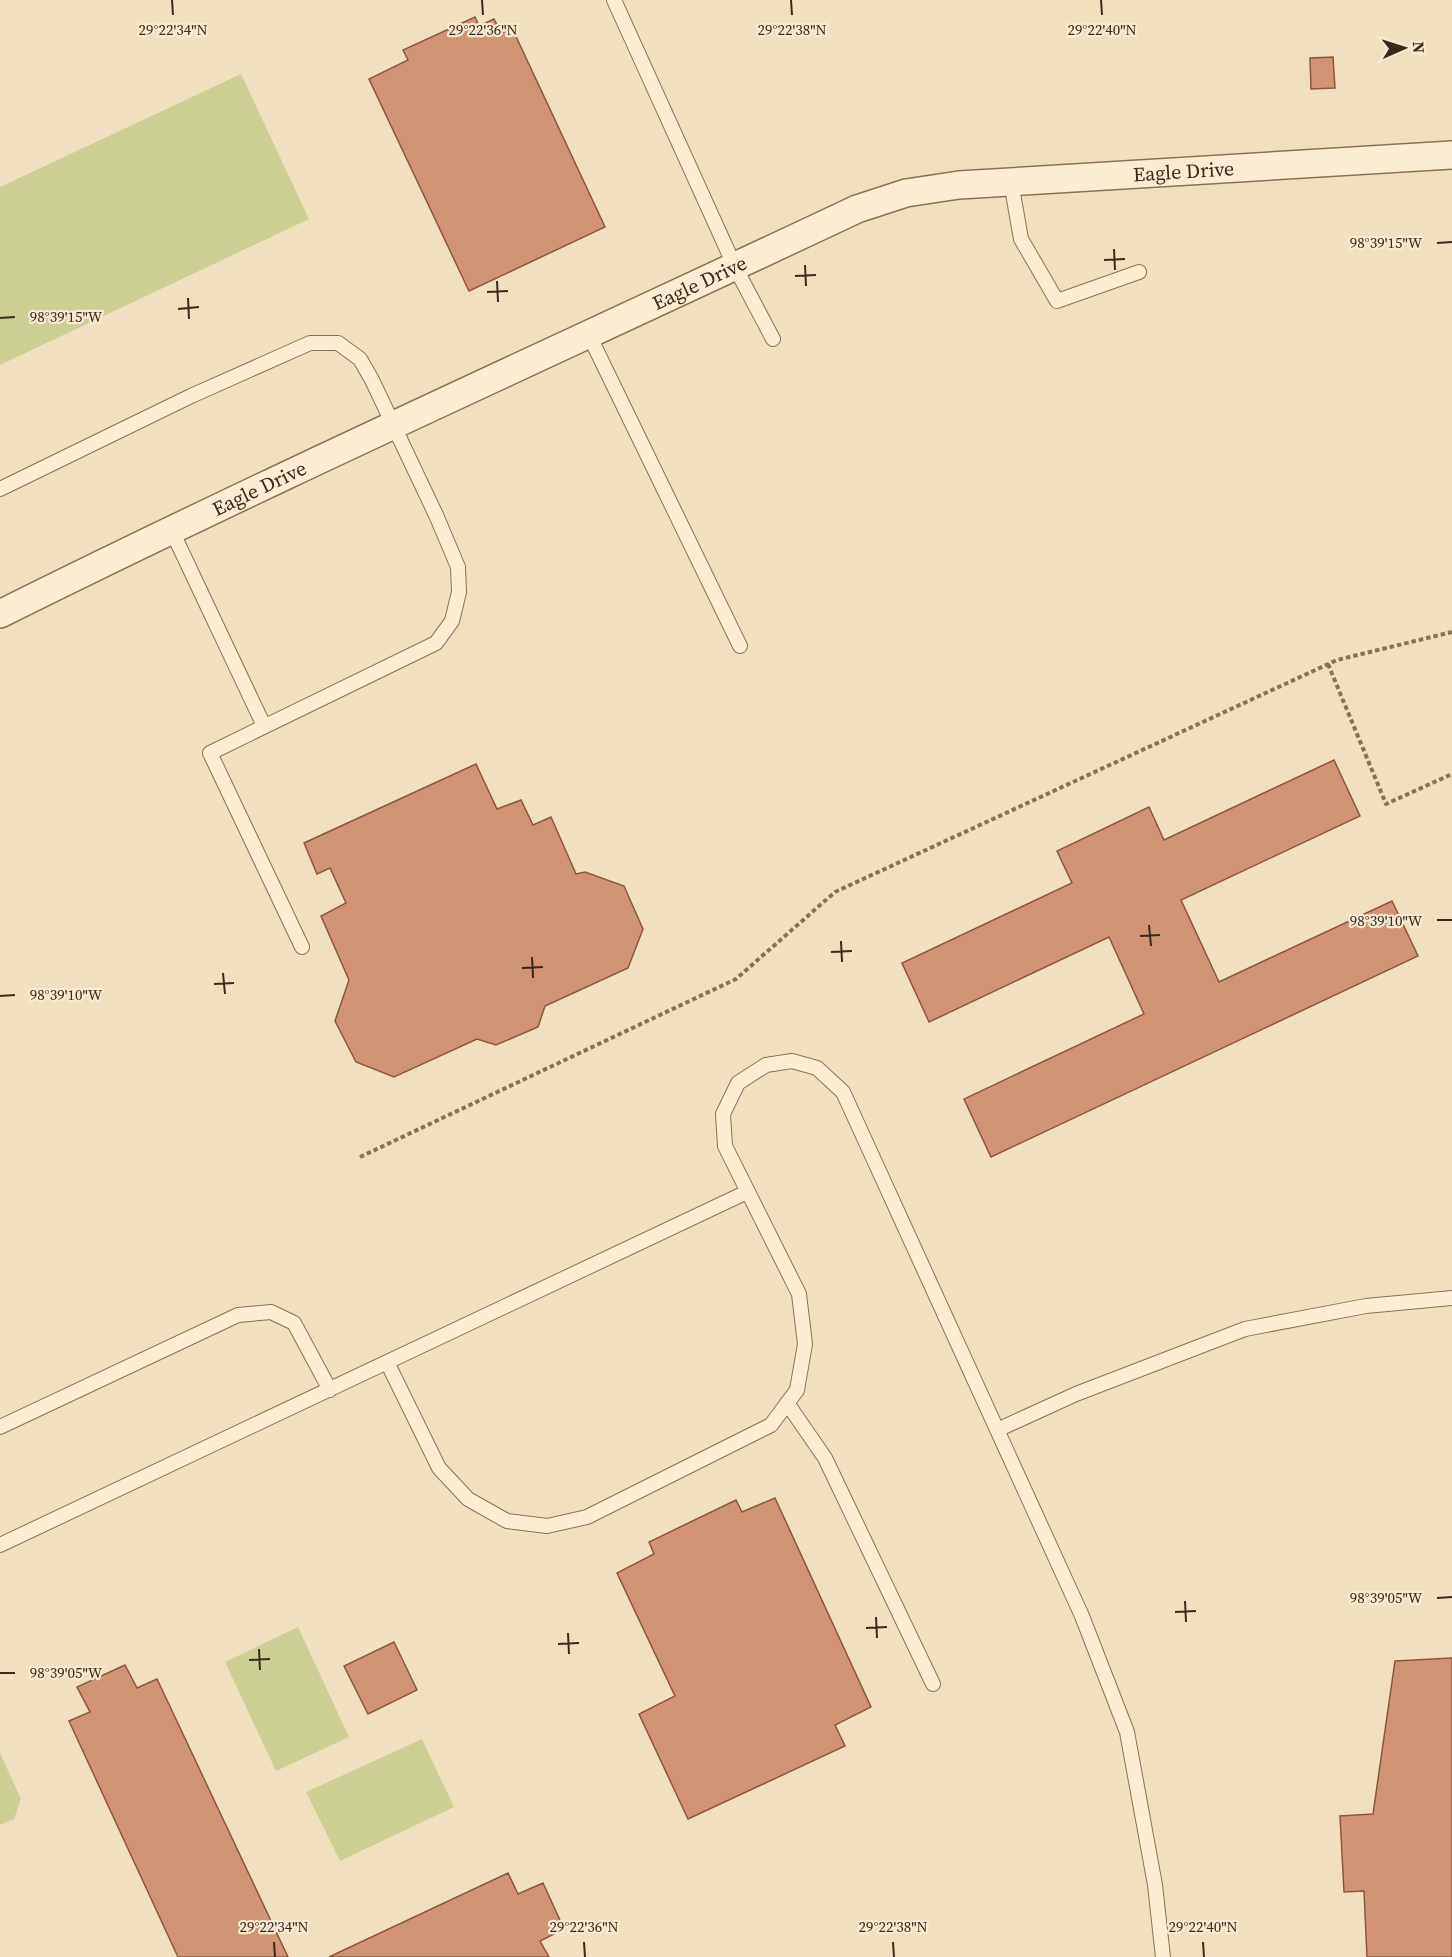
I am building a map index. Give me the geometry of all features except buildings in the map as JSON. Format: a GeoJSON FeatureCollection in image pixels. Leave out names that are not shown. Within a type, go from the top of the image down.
{"type":"FeatureCollection","features":[{"type":"Feature","properties":{"kind":"street","name":"Eagle Drive"},"geometry":{"type":"LineString","coordinates":[[0,614],[171,529],[857,209],[906,193],[959,185],[1452,155]]}},
{"type":"Feature","properties":{"kind":"lane"},"geometry":{"type":"LineString","coordinates":[[614,0],[735,267],[773,339]]}},
{"type":"Feature","properties":{"kind":"lane"},"geometry":{"type":"LineString","coordinates":[[1011,182],[1021,239],[1057,301],[1139,272]]}},
{"type":"Feature","properties":{"kind":"lane"},"geometry":{"type":"LineString","coordinates":[[589,335],[740,646]]}},
{"type":"Feature","properties":{"kind":"lane"},"geometry":{"type":"LineString","coordinates":[[0,489],[191,396],[310,344],[338,344],[360,359],[436,515],[458,567],[459,592],[452,621],[436,643],[210,753],[302,947]]}},
{"type":"Feature","properties":{"kind":"lane"},"geometry":{"type":"LineString","coordinates":[[171,529],[264,726]]}},
{"type":"Feature","properties":{"kind":"lane"},"geometry":{"type":"LineString","coordinates":[[387,1362],[439,1468],[468,1498],[507,1521],[547,1526],[587,1517],[771,1425],[797,1390],[805,1344],[799,1294],[726,1146],[723,1114],[738,1083],[766,1065],[792,1061],[817,1068],[843,1092],[1082,1616],[1127,1732],[1155,1885],[1163,1957]]}},
{"type":"Feature","properties":{"kind":"lane"},"geometry":{"type":"LineString","coordinates":[[0,1545],[747,1192]]}},
{"type":"Feature","properties":{"kind":"lane"},"geometry":{"type":"LineString","coordinates":[[997,1430],[1076,1394],[1245,1329],[1366,1306],[1452,1298]]}},
{"type":"Feature","properties":{"kind":"lane"},"geometry":{"type":"LineString","coordinates":[[0,1427],[238,1315],[271,1312],[294,1323],[330,1390]]}},
{"type":"Feature","properties":{"kind":"lane"},"geometry":{"type":"LineString","coordinates":[[788,1403],[825,1458],[933,1684]]}},
{"type":"Feature","properties":{"kind":"path"},"geometry":{"type":"LineString","coordinates":[[360,1157],[736,980],[835,892],[1337,660],[1452,632]]}},
{"type":"Feature","properties":{"kind":"path"},"geometry":{"type":"LineString","coordinates":[[1328,664],[1386,804],[1452,774]]}},
{"type":"Feature","properties":{"kind":"green space"},"geometry":{"type":"Polygon","coordinates":[[[241,74],[309,219],[0,365],[0,187],[241,74]]]}},
{"type":"Feature","properties":{"kind":"green space"},"geometry":{"type":"Polygon","coordinates":[[[298,1627],[349,1737],[276,1771],[225,1662],[298,1627]]]}},
{"type":"Feature","properties":{"kind":"green space"},"geometry":{"type":"Polygon","coordinates":[[[422,1739],[454,1807],[340,1861],[306,1792],[422,1739]]]}},
{"type":"Feature","properties":{"kind":"green space"},"geometry":{"type":"Polygon","coordinates":[[[0,1753],[21,1799],[14,1819],[0,1825],[0,1753]]]}}]}
